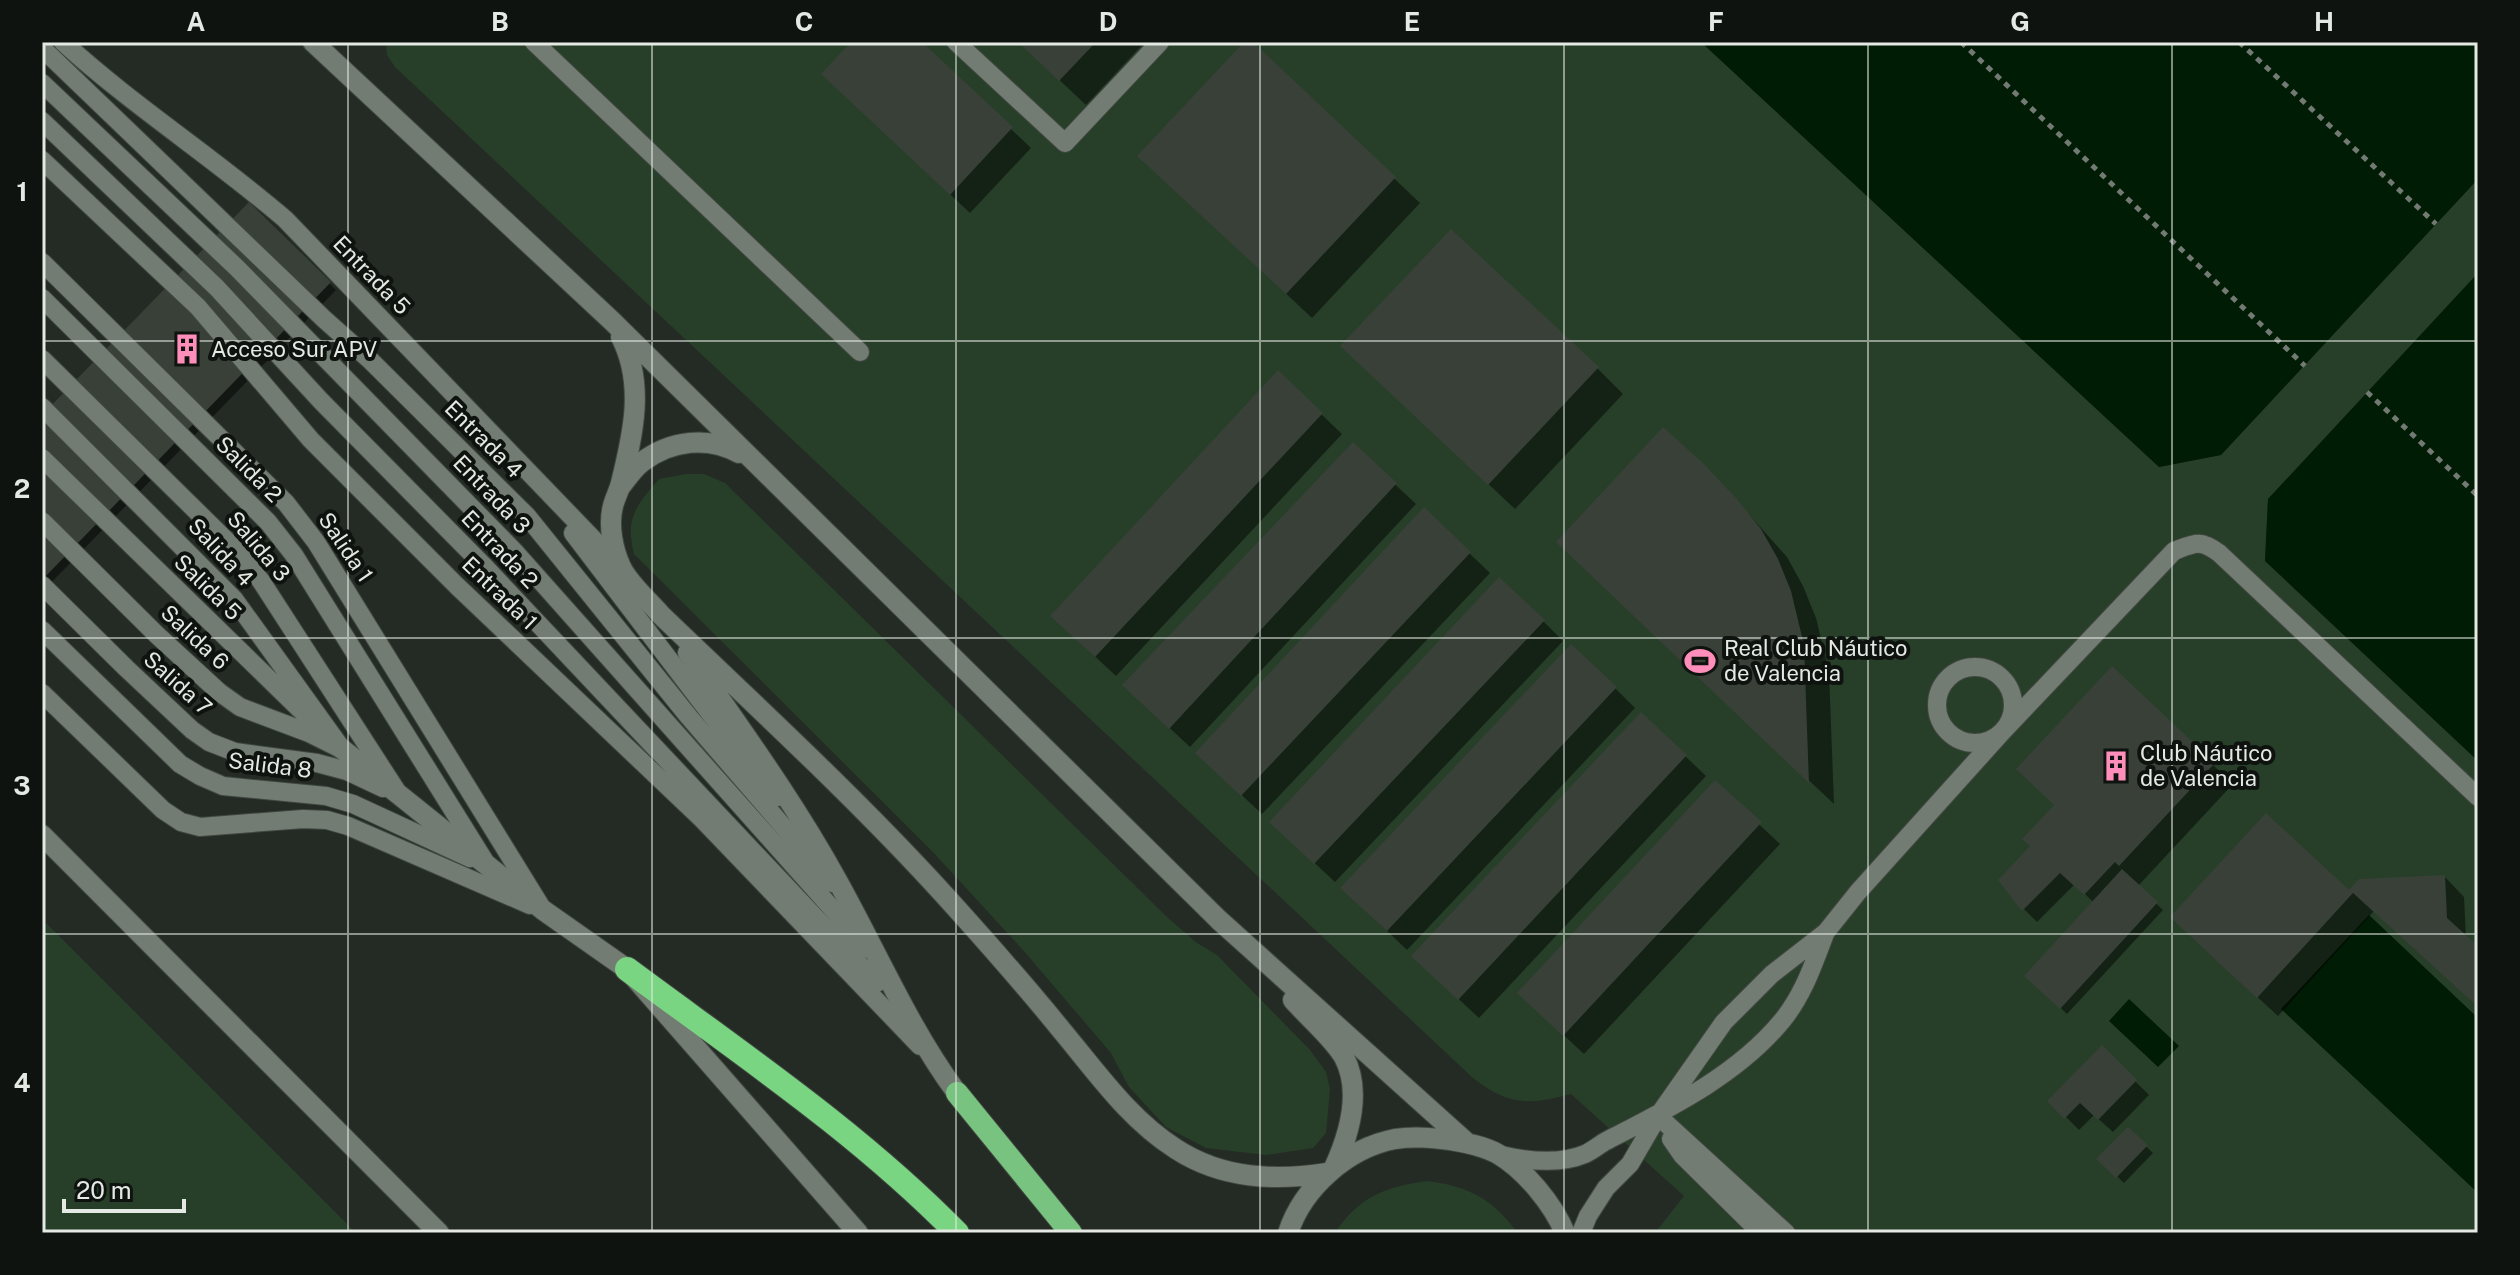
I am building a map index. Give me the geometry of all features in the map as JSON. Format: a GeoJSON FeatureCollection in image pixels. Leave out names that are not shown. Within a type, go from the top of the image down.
{"type":"FeatureCollection","features":[{"type":"Feature","properties":{"kind":"highway"},"geometry":{"type":"LineString","coordinates":[[627,969],[844,1131],[900,1178],[957,1233]]}},
{"type":"Feature","properties":{"kind":"highway"},"geometry":{"type":"LineString","coordinates":[[957,1093],[1071,1233]]}},
{"type":"Feature","properties":{"kind":"street"},"geometry":{"type":"LineString","coordinates":[[313,42],[612,321],[1219,920],[1467,1143]]}},
{"type":"Feature","properties":{"kind":"street"},"geometry":{"type":"LineString","coordinates":[[612,321],[630,354],[635,380],[636,407],[621,486],[612,509],[612,533],[622,569],[661,615],[937,887],[1035,998],[1129,1112],[1154,1134],[1205,1165],[1232,1173],[1262,1178],[1296,1178],[1331,1171]]}},
{"type":"Feature","properties":{"kind":"street"},"geometry":{"type":"LineString","coordinates":[[621,486],[641,462],[684,443],[703,442],[727,447],[753,461]]}},
{"type":"Feature","properties":{"kind":"street"},"geometry":{"type":"LineString","coordinates":[[661,615],[770,771],[849,903],[930,1056],[957,1093]]}},
{"type":"Feature","properties":{"kind":"street"},"geometry":{"type":"LineString","coordinates":[[342,749],[543,910],[627,969],[858,1233]]}},
{"type":"Feature","properties":{"kind":"street"},"geometry":{"type":"LineString","coordinates":[[42,835],[439,1233]]}},
{"type":"Feature","properties":{"kind":"street"},"geometry":{"type":"LineString","coordinates":[[1219,920],[1343,1055],[1351,1076],[1353,1095],[1343,1147],[1331,1171]]}},
{"type":"Feature","properties":{"kind":"street"},"geometry":{"type":"LineString","coordinates":[[1288,1233],[1312,1190],[1331,1171],[1358,1153],[1393,1140],[1427,1137],[1467,1143],[1498,1154],[1535,1185],[1565,1233]]}},
{"type":"Feature","properties":{"kind":"lane","name":"Entrada 5"},"geometry":{"type":"LineString","coordinates":[[63,42],[106,81],[241,181],[285,219],[622,569]]}},
{"type":"Feature","properties":{"kind":"lane"},"geometry":{"type":"LineString","coordinates":[[534,42],[860,352]]}},
{"type":"Feature","properties":{"kind":"lane"},"geometry":{"type":"LineString","coordinates":[[956,42],[1065,143],[1160,42]]}},
{"type":"Feature","properties":{"kind":"lane","name":"Entrada 4"},"geometry":{"type":"LineString","coordinates":[[42,48],[370,360],[527,516],[689,717],[849,903]]}},
{"type":"Feature","properties":{"kind":"lane","name":"Entrada 3"},"geometry":{"type":"LineString","coordinates":[[42,83],[237,268],[514,551],[881,963]]}},
{"type":"Feature","properties":{"kind":"lane","name":"Entrada 2"},"geometry":{"type":"LineString","coordinates":[[42,121],[217,288],[321,401],[483,565],[759,856],[912,1021]]}},
{"type":"Feature","properties":{"kind":"lane","name":"Entrada 1"},"geometry":{"type":"LineString","coordinates":[[42,160],[50,172],[198,307],[311,440],[457,586],[702,819],[930,1056]]}},
{"type":"Feature","properties":{"kind":"lane","name":"Salida 1"},"geometry":{"type":"LineString","coordinates":[[42,262],[286,503],[316,542],[543,910]]}},
{"type":"Feature","properties":{"kind":"lane","name":"Salida 2"},"geometry":{"type":"LineString","coordinates":[[42,298],[268,522],[294,555],[488,866]]}},
{"type":"Feature","properties":{"kind":"lane","name":"Salida 3"},"geometry":{"type":"LineString","coordinates":[[42,359],[238,552],[261,581],[400,796]]}},
{"type":"Feature","properties":{"kind":"lane","name":"Salida 4"},"geometry":{"type":"LineString","coordinates":[[42,407],[234,599],[342,749]]}},
{"type":"Feature","properties":{"kind":"lane","name":"Salida 5"},"geometry":{"type":"LineString","coordinates":[[42,458],[342,749]]}},
{"type":"Feature","properties":{"kind":"lane"},"geometry":{"type":"LineString","coordinates":[[525,468],[690,687],[814,843]]}},
{"type":"Feature","properties":{"kind":"lane","name":"Salida 6"},"geometry":{"type":"LineString","coordinates":[[42,521],[219,692],[240,707],[342,749]]}},
{"type":"Feature","properties":{"kind":"lane"},"geometry":{"type":"LineString","coordinates":[[1581,1233],[1606,1188],[1630,1164],[1658,1116],[1724,1022],[1772,974],[1826,932],[1956,782],[2174,551],[2194,543],[2206,543],[2478,797]]}},
{"type":"Feature","properties":{"kind":"lane","name":"Salida 7"},"geometry":{"type":"LineString","coordinates":[[42,585],[126,668],[209,742],[235,752],[317,763],[347,771],[400,796]]}},
{"type":"Feature","properties":{"kind":"lane","name":"Salida 8"},"geometry":{"type":"LineString","coordinates":[[42,630],[180,764],[200,776],[223,786],[326,796],[353,804],[488,866]]}},
{"type":"Feature","properties":{"kind":"lane"},"geometry":{"type":"LineString","coordinates":[[1947,730],[1968,743],[1993,739],[2003,731],[2010,721],[2013,700],[2004,680],[1995,673],[1974,668],[1963,669],[1944,683],[1939,695],[1940,720],[1962,756],[1956,782]]}},
{"type":"Feature","properties":{"kind":"lane"},"geometry":{"type":"LineString","coordinates":[[42,693],[163,810],[181,822],[200,827],[327,820],[348,826],[543,910]]}},
{"type":"Feature","properties":{"kind":"lane"},"geometry":{"type":"LineString","coordinates":[[1498,1154],[1524,1161],[1550,1161],[1584,1154],[1658,1116],[1749,1056],[1782,1021],[1801,993],[1826,932]]}},
{"type":"Feature","properties":{"kind":"lane"},"geometry":{"type":"LineString","coordinates":[[1658,1116],[1682,1155],[1761,1233]]}},
{"type":"Feature","properties":{"kind":"lane"},"geometry":{"type":"LineString","coordinates":[[1658,1116],[1786,1233]]}},
{"type":"Feature","properties":{"kind":"path"},"geometry":{"type":"LineString","coordinates":[[1961,42],[2305,366]]}},
{"type":"Feature","properties":{"kind":"path"},"geometry":{"type":"LineString","coordinates":[[2239,42],[2436,224]]}},
{"type":"Feature","properties":{"kind":"path"},"geometry":{"type":"LineString","coordinates":[[2367,392],[2478,496]]}},
{"type":"Feature","properties":{"kind":"shaded area","name":"Real Club Náutico de Valencia"},"geometry":{"type":"Polygon","coordinates":[[[386,42],[1701,42],[2159,467],[2221,455],[2478,179],[2478,273],[2268,499],[2265,561],[2478,761],[2478,1233],[1655,1233],[1684,1196],[1571,1094],[1520,1101],[1498,1094],[1473,1078],[395,67],[387,55],[386,42]]]}},
{"type":"Feature","properties":{"kind":"shaded area"},"geometry":{"type":"Polygon","coordinates":[[[1701,42],[2478,42],[2478,179],[2221,455],[2159,467],[1701,42]]]}},
{"type":"Feature","properties":{"kind":"shaded area"},"geometry":{"type":"Polygon","coordinates":[[[2478,273],[2478,761],[2265,561],[2268,499],[2478,273]]]}},
{"type":"Feature","properties":{"kind":"shaded area"},"geometry":{"type":"Polygon","coordinates":[[[704,474],[725,483],[1167,917],[1197,943],[1217,955],[1310,1050],[1326,1072],[1330,1089],[1326,1133],[1313,1148],[1266,1155],[1206,1148],[1166,1127],[1129,1087],[1111,1053],[1023,950],[932,851],[634,554],[631,530],[639,505],[659,479],[704,474]]]}},
{"type":"Feature","properties":{"kind":"shaded area"},"geometry":{"type":"Polygon","coordinates":[[[2369,915],[2478,1018],[2478,1193],[2281,1009],[2369,915]]]}},
{"type":"Feature","properties":{"kind":"shaded area"},"geometry":{"type":"Polygon","coordinates":[[[42,919],[356,1233],[42,1233],[42,919]]]}},
{"type":"Feature","properties":{"kind":"shaded area"},"geometry":{"type":"Polygon","coordinates":[[[2129,999],[2179,1046],[2158,1067],[2109,1021],[2129,999]]]}},
{"type":"Feature","properties":{"kind":"shaded area"},"geometry":{"type":"Polygon","coordinates":[[[1428,1181],[1457,1187],[1479,1196],[1499,1211],[1518,1233],[1335,1233],[1353,1210],[1375,1195],[1399,1186],[1428,1181]]]}},
{"type":"Feature","properties":{"kind":"building"},"geometry":{"type":"Polygon","coordinates":[[[851,42],[922,42],[1013,127],[950,195],[821,74],[851,42]]]}},
{"type":"Feature","properties":{"kind":"building"},"geometry":{"type":"Polygon","coordinates":[[[1018,42],[1096,42],[1059,81],[1018,42]]]}},
{"type":"Feature","properties":{"kind":"building"},"geometry":{"type":"Polygon","coordinates":[[[1244,42],[1253,42],[1396,177],[1286,294],[1137,156],[1244,42]]]}},
{"type":"Feature","properties":{"kind":"building","name":"Acceso Sur APV"},"geometry":{"type":"Polygon","coordinates":[[[249,202],[331,282],[42,580],[42,415],[249,202]]]}},
{"type":"Feature","properties":{"kind":"building"},"geometry":{"type":"Polygon","coordinates":[[[1451,229],[1599,367],[1488,485],[1340,346],[1451,229]]]}},
{"type":"Feature","properties":{"kind":"building"},"geometry":{"type":"Polygon","coordinates":[[[1278,370],[1323,413],[1095,657],[1050,616],[1278,370]]]}},
{"type":"Feature","properties":{"kind":"building"},"geometry":{"type":"Polygon","coordinates":[[[1663,427],[1736,498],[1761,529],[1778,559],[1791,591],[1804,645],[1809,783],[1556,542],[1663,427]]]}},
{"type":"Feature","properties":{"kind":"building"},"geometry":{"type":"Polygon","coordinates":[[[1353,442],[1397,483],[1169,729],[1122,685],[1353,442]]]}},
{"type":"Feature","properties":{"kind":"building"},"geometry":{"type":"Polygon","coordinates":[[[1424,507],[1471,552],[1241,796],[1195,753],[1424,507]]]}},
{"type":"Feature","properties":{"kind":"building"},"geometry":{"type":"Polygon","coordinates":[[[1499,577],[1545,620],[1314,864],[1269,822],[1499,577]]]}},
{"type":"Feature","properties":{"kind":"building"},"geometry":{"type":"Polygon","coordinates":[[[1571,644],[1617,687],[1387,931],[1340,888],[1571,644]]]}},
{"type":"Feature","properties":{"kind":"building","name":"Club Náutico de Valencia"},"geometry":{"type":"Polygon","coordinates":[[[2112,666],[2215,763],[2119,866],[2115,862],[2084,895],[2060,873],[2022,911],[1998,880],[2030,846],[2022,839],[2054,805],[2016,769],[2112,666]]]}},
{"type":"Feature","properties":{"kind":"building"},"geometry":{"type":"Polygon","coordinates":[[[1641,712],[1687,755],[1458,1000],[1411,956],[1641,712]]]}},
{"type":"Feature","properties":{"kind":"building"},"geometry":{"type":"Polygon","coordinates":[[[1715,780],[1762,822],[1563,1036],[1517,993],[1715,780]]]}},
{"type":"Feature","properties":{"kind":"building"},"geometry":{"type":"Polygon","coordinates":[[[2266,813],[2349,890],[2359,879],[2445,875],[2447,918],[2478,946],[2478,1007],[2353,893],[2257,998],[2170,917],[2266,813]]]}},
{"type":"Feature","properties":{"kind":"building"},"geometry":{"type":"Polygon","coordinates":[[[2122,869],[2158,902],[2060,1009],[2024,976],[2122,869]]]}},
{"type":"Feature","properties":{"kind":"building"},"geometry":{"type":"Polygon","coordinates":[[[2102,1045],[2137,1080],[2098,1120],[2080,1103],[2064,1119],[2047,1101],[2102,1045]]]}},
{"type":"Feature","properties":{"kind":"building"},"geometry":{"type":"Polygon","coordinates":[[[2128,1127],[2148,1145],[2116,1178],[2096,1159],[2128,1127]]]}},
{"type":"Feature","properties":{"kind":"place","name":"Acceso Sur APV"},"geometry":{"type":"Point","coordinates":[187,349]}},
{"type":"Feature","properties":{"kind":"place","name":"Real Club Náutico de Valencia"},"geometry":{"type":"Point","coordinates":[1700,661]}},
{"type":"Feature","properties":{"kind":"place","name":"Club Náutico de Valencia"},"geometry":{"type":"Point","coordinates":[2116,766]}}]}
